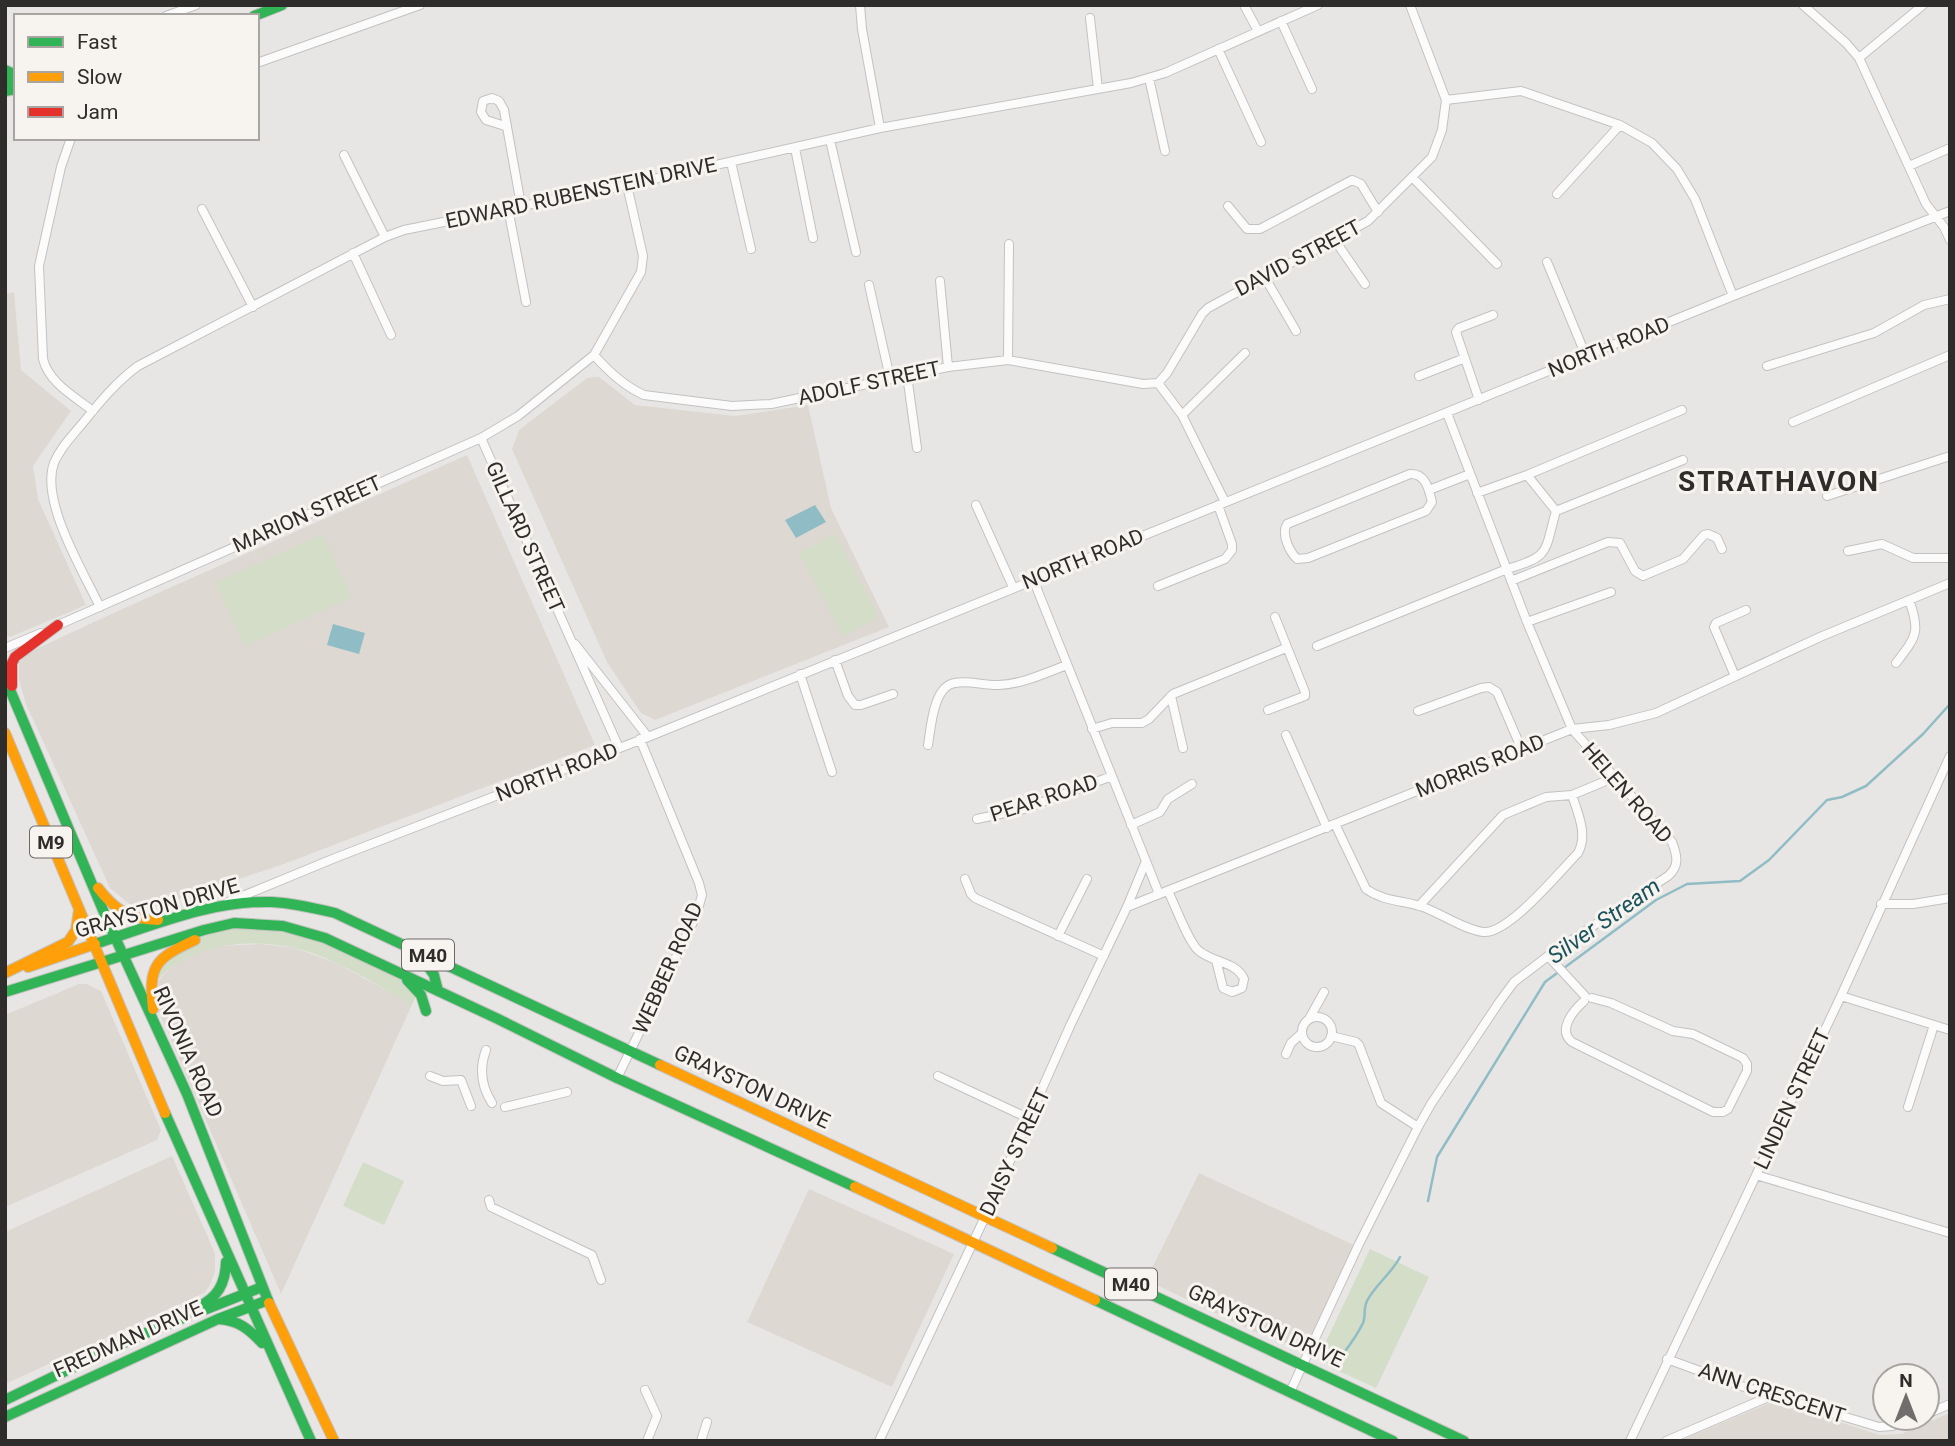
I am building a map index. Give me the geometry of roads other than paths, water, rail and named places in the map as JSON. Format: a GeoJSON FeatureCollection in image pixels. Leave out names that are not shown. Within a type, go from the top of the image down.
{"type":"FeatureCollection","features":[{"type":"Feature","properties":{"kind":"main road"},"geometry":{"type":"LineString","coordinates":[[259,14],[282,5]]}},
{"type":"Feature","properties":{"kind":"main road"},"geometry":{"type":"LineString","coordinates":[[12,694],[12,663],[15,657],[58,625]]}},
{"type":"Feature","properties":{"kind":"main road","name":"RIVONIA ROAD"},"geometry":{"type":"LineString","coordinates":[[5,678],[87,874],[197,1119],[262,1287],[334,1441]]}},
{"type":"Feature","properties":{"kind":"main road","name":"RIVONIA ROAD"},"geometry":{"type":"LineString","coordinates":[[5,733],[221,1245],[311,1441]]}},
{"type":"Feature","properties":{"kind":"main road"},"geometry":{"type":"LineString","coordinates":[[87,874],[110,903],[126,917],[143,920],[183,918]]}},
{"type":"Feature","properties":{"kind":"main road","name":"GRAYSTON DRIVE"},"geometry":{"type":"LineString","coordinates":[[5,974],[216,907],[258,901],[308,905],[350,918],[1464,1441]]}},
{"type":"Feature","properties":{"kind":"main road"},"geometry":{"type":"LineString","coordinates":[[5,974],[68,942],[76,930],[80,908]]}},
{"type":"Feature","properties":{"kind":"main road"},"geometry":{"type":"LineString","coordinates":[[155,1024],[150,983],[157,961],[169,951],[234,923]]}},
{"type":"Feature","properties":{"kind":"main road","name":"GRAYSTON DRIVE"},"geometry":{"type":"LineString","coordinates":[[5,992],[234,923],[265,924],[310,933],[1393,1441]]}},
{"type":"Feature","properties":{"kind":"main road"},"geometry":{"type":"LineString","coordinates":[[416,950],[434,975],[438,991]]}},
{"type":"Feature","properties":{"kind":"main road"},"geometry":{"type":"LineString","coordinates":[[398,972],[421,995],[426,1012]]}},
{"type":"Feature","properties":{"kind":"main road"},"geometry":{"type":"LineString","coordinates":[[173,1322],[207,1303],[220,1292],[227,1275],[221,1245]]}},
{"type":"Feature","properties":{"kind":"main road","name":"FREDMAN DRIVE"},"geometry":{"type":"LineString","coordinates":[[5,1399],[136,1337],[262,1287]]}},
{"type":"Feature","properties":{"kind":"main road","name":"FREDMAN DRIVE"},"geometry":{"type":"LineString","coordinates":[[5,1417],[218,1319],[268,1300]]}},
{"type":"Feature","properties":{"kind":"main road"},"geometry":{"type":"LineString","coordinates":[[218,1319],[232,1319],[241,1323],[270,1351]]}},
{"type":"Feature","properties":{"kind":"street"},"geometry":{"type":"LineString","coordinates":[[171,14],[196,5]]}},
{"type":"Feature","properties":{"kind":"street"},"geometry":{"type":"LineString","coordinates":[[259,62],[420,5]]}},
{"type":"Feature","properties":{"kind":"street"},"geometry":{"type":"LineString","coordinates":[[860,5],[880,128]]}},
{"type":"Feature","properties":{"kind":"street"},"geometry":{"type":"LineString","coordinates":[[1244,5],[1258,31]]}},
{"type":"Feature","properties":{"kind":"street","name":"EDWARD RUBENSTEIN DRIVE"},"geometry":{"type":"LineString","coordinates":[[100,607],[59,521],[51,489],[54,464],[62,447],[117,383],[138,366],[385,237],[404,230],[627,185],[880,128],[1150,78],[1318,5]]}},
{"type":"Feature","properties":{"kind":"street","name":"DAVID STREET"},"geometry":{"type":"LineString","coordinates":[[1158,383],[1167,373],[1202,314],[1218,301],[1368,221],[1427,164],[1437,148],[1445,117],[1446,100],[1410,5]]}},
{"type":"Feature","properties":{"kind":"street"},"geometry":{"type":"LineString","coordinates":[[1803,5],[1859,58],[1934,217],[1944,227],[1950,240]]}},
{"type":"Feature","properties":{"kind":"street"},"geometry":{"type":"LineString","coordinates":[[1859,58],[1923,5]]}},
{"type":"Feature","properties":{"kind":"street"},"geometry":{"type":"LineString","coordinates":[[1090,18],[1098,89]]}},
{"type":"Feature","properties":{"kind":"street"},"geometry":{"type":"LineString","coordinates":[[1281,21],[1312,89]]}},
{"type":"Feature","properties":{"kind":"street"},"geometry":{"type":"LineString","coordinates":[[1218,49],[1261,142]]}},
{"type":"Feature","properties":{"kind":"street"},"geometry":{"type":"LineString","coordinates":[[1150,78],[1165,151]]}},
{"type":"Feature","properties":{"kind":"street"},"geometry":{"type":"LineString","coordinates":[[1446,100],[1521,91],[1620,125],[1651,143],[1686,181],[1732,296]]}},
{"type":"Feature","properties":{"kind":"street"},"geometry":{"type":"LineString","coordinates":[[505,125],[521,205]]}},
{"type":"Feature","properties":{"kind":"street"},"geometry":{"type":"LineString","coordinates":[[1557,194],[1620,125]]}},
{"type":"Feature","properties":{"kind":"street"},"geometry":{"type":"LineString","coordinates":[[70,140],[39,265],[43,359],[53,380],[93,411]]}},
{"type":"Feature","properties":{"kind":"street"},"geometry":{"type":"LineString","coordinates":[[830,140],[856,252]]}},
{"type":"Feature","properties":{"kind":"street"},"geometry":{"type":"LineString","coordinates":[[795,148],[813,238]]}},
{"type":"Feature","properties":{"kind":"street"},"geometry":{"type":"LineString","coordinates":[[1909,166],[1950,148]]}},
{"type":"Feature","properties":{"kind":"street"},"geometry":{"type":"LineString","coordinates":[[344,155],[385,237]]}},
{"type":"Feature","properties":{"kind":"street"},"geometry":{"type":"LineString","coordinates":[[731,162],[751,249]]}},
{"type":"Feature","properties":{"kind":"street"},"geometry":{"type":"LineString","coordinates":[[1413,178],[1497,264]]}},
{"type":"Feature","properties":{"kind":"street"},"geometry":{"type":"LineString","coordinates":[[1228,206],[1247,229],[1254,231],[1352,180],[1361,184],[1378,212]]}},
{"type":"Feature","properties":{"kind":"street"},"geometry":{"type":"LineString","coordinates":[[594,355],[641,272],[643,263],[642,245],[627,185]]}},
{"type":"Feature","properties":{"kind":"street"},"geometry":{"type":"LineString","coordinates":[[508,208],[526,303]]}},
{"type":"Feature","properties":{"kind":"street"},"geometry":{"type":"LineString","coordinates":[[202,209],[253,307]]}},
{"type":"Feature","properties":{"kind":"street","name":"NORTH ROAD"},"geometry":{"type":"LineString","coordinates":[[216,907],[644,738],[1732,296],[1950,211]]}},
{"type":"Feature","properties":{"kind":"street"},"geometry":{"type":"LineString","coordinates":[[1334,239],[1365,284]]}},
{"type":"Feature","properties":{"kind":"street"},"geometry":{"type":"LineString","coordinates":[[1008,360],[1009,244]]}},
{"type":"Feature","properties":{"kind":"street"},"geometry":{"type":"LineString","coordinates":[[353,253],[391,335]]}},
{"type":"Feature","properties":{"kind":"street"},"geometry":{"type":"LineString","coordinates":[[1547,262],[1586,356]]}},
{"type":"Feature","properties":{"kind":"street"},"geometry":{"type":"LineString","coordinates":[[1264,276],[1296,331]]}},
{"type":"Feature","properties":{"kind":"street"},"geometry":{"type":"LineString","coordinates":[[940,281],[948,367]]}},
{"type":"Feature","properties":{"kind":"street"},"geometry":{"type":"LineString","coordinates":[[869,285],[890,378]]}},
{"type":"Feature","properties":{"kind":"street"},"geometry":{"type":"LineString","coordinates":[[1767,366],[1874,332],[1924,305],[1950,299]]}},
{"type":"Feature","properties":{"kind":"street"},"geometry":{"type":"LineString","coordinates":[[1479,400],[1457,330],[1493,315]]}},
{"type":"Feature","properties":{"kind":"street"},"geometry":{"type":"LineString","coordinates":[[1182,415],[1245,353]]}},
{"type":"Feature","properties":{"kind":"street","name":"ADOLF STREET"},"geometry":{"type":"LineString","coordinates":[[594,355],[618,378],[644,395],[732,406],[771,404],[948,367],[1008,360],[1143,384],[1158,383]]}},
{"type":"Feature","properties":{"kind":"street","name":"MARION STREET"},"geometry":{"type":"LineString","coordinates":[[5,648],[481,438],[518,416],[594,355]]}},
{"type":"Feature","properties":{"kind":"street"},"geometry":{"type":"LineString","coordinates":[[1793,422],[1950,355]]}},
{"type":"Feature","properties":{"kind":"street"},"geometry":{"type":"LineString","coordinates":[[1419,376],[1465,358]]}},
{"type":"Feature","properties":{"kind":"street"},"geometry":{"type":"LineString","coordinates":[[907,375],[917,448]]}},
{"type":"Feature","properties":{"kind":"street"},"geometry":{"type":"LineString","coordinates":[[1158,383],[1182,415],[1222,504],[1232,544],[1232,550],[1225,559],[1158,586]]}},
{"type":"Feature","properties":{"kind":"street"},"geometry":{"type":"LineString","coordinates":[[1477,493],[1682,410]]}},
{"type":"Feature","properties":{"kind":"street","name":"HELEN ROAD"},"geometry":{"type":"LineString","coordinates":[[1290,1392],[1359,1244],[1418,1127],[1514,982],[1675,870],[1677,857],[1672,842],[1572,729],[1527,622],[1447,413]]}},
{"type":"Feature","properties":{"kind":"street","name":"GILLARD STREET"},"geometry":{"type":"LineString","coordinates":[[481,438],[619,748]]}},
{"type":"Feature","properties":{"kind":"street"},"geometry":{"type":"LineString","coordinates":[[1827,496],[1950,456]]}},
{"type":"Feature","properties":{"kind":"street"},"geometry":{"type":"LineString","coordinates":[[1556,511],[1683,460]]}},
{"type":"Feature","properties":{"kind":"street"},"geometry":{"type":"LineString","coordinates":[[1410,474],[1419,474],[1429,490],[1432,502],[1426,511],[1308,558],[1297,559],[1284,534],[1287,524],[1292,521],[1410,474]]}},
{"type":"Feature","properties":{"kind":"street"},"geometry":{"type":"LineString","coordinates":[[1429,490],[1470,474]]}},
{"type":"Feature","properties":{"kind":"street"},"geometry":{"type":"LineString","coordinates":[[1527,475],[1556,511]]}},
{"type":"Feature","properties":{"kind":"street"},"geometry":{"type":"LineString","coordinates":[[976,505],[1013,587]]}},
{"type":"Feature","properties":{"kind":"street"},"geometry":{"type":"LineString","coordinates":[[1317,646],[1533,561],[1542,555],[1556,511]]}},
{"type":"Feature","properties":{"kind":"street"},"geometry":{"type":"LineString","coordinates":[[1511,581],[1608,542],[1620,543],[1634,571],[1643,576],[1683,559],[1704,535],[1717,538],[1722,549]]}},
{"type":"Feature","properties":{"kind":"street"},"geometry":{"type":"LineString","coordinates":[[1848,551],[1882,544],[1913,558],[1950,558]]}},
{"type":"Feature","properties":{"kind":"street"},"geometry":{"type":"LineString","coordinates":[[1033,579],[1146,861],[1195,946],[1216,960]]}},
{"type":"Feature","properties":{"kind":"street","name":"MORRIS ROAD"},"geometry":{"type":"LineString","coordinates":[[1127,907],[1572,729],[1609,725],[1647,716],[1819,637],[1950,583]]}},
{"type":"Feature","properties":{"kind":"street"},"geometry":{"type":"LineString","coordinates":[[1527,622],[1611,592]]}},
{"type":"Feature","properties":{"kind":"street"},"geometry":{"type":"LineString","coordinates":[[1896,663],[1916,634],[1917,626],[1909,600]]}},
{"type":"Feature","properties":{"kind":"street"},"geometry":{"type":"LineString","coordinates":[[1735,676],[1714,627],[1716,623],[1746,610]]}},
{"type":"Feature","properties":{"kind":"street"},"geometry":{"type":"LineString","coordinates":[[1268,710],[1305,696],[1305,688],[1275,617]]}},
{"type":"Feature","properties":{"kind":"street","name":"GILLARD STREET"},"geometry":{"type":"LineString","coordinates":[[569,636],[644,738]]}},
{"type":"Feature","properties":{"kind":"street"},"geometry":{"type":"LineString","coordinates":[[1092,729],[1112,723],[1142,723],[1171,696],[1286,648]]}},
{"type":"Feature","properties":{"kind":"street"},"geometry":{"type":"LineString","coordinates":[[835,660],[848,696],[855,705],[893,694]]}},
{"type":"Feature","properties":{"kind":"street"},"geometry":{"type":"LineString","coordinates":[[928,745],[933,710],[948,686],[956,682],[998,685],[1023,682],[1067,665]]}},
{"type":"Feature","properties":{"kind":"street"},"geometry":{"type":"LineString","coordinates":[[800,674],[832,772]]}},
{"type":"Feature","properties":{"kind":"street"},"geometry":{"type":"LineString","coordinates":[[1418,711],[1481,688],[1492,688],[1497,692],[1522,750]]}},
{"type":"Feature","properties":{"kind":"street"},"geometry":{"type":"LineString","coordinates":[[1171,696],[1183,748]]}},
{"type":"Feature","properties":{"kind":"street"},"geometry":{"type":"LineString","coordinates":[[1286,735],[1366,890],[1384,899],[1419,905],[1482,932],[1495,931],[1527,906],[1581,847],[1583,832],[1572,796]]}},
{"type":"Feature","properties":{"kind":"street","name":"WEBBER ROAD"},"geometry":{"type":"LineString","coordinates":[[617,1078],[696,916],[702,895],[644,738]]}},
{"type":"Feature","properties":{"kind":"street","name":"LINDEN STREET"},"geometry":{"type":"LineString","coordinates":[[1630,1441],[1841,996],[1950,756]]}},
{"type":"Feature","properties":{"kind":"street","name":"PEAR ROAD"},"geometry":{"type":"LineString","coordinates":[[977,819],[1024,809],[1111,776]]}},
{"type":"Feature","properties":{"kind":"street"},"geometry":{"type":"LineString","coordinates":[[1419,905],[1503,815],[1546,797],[1572,796],[1614,778]]}},
{"type":"Feature","properties":{"kind":"street"},"geometry":{"type":"LineString","coordinates":[[1131,825],[1160,812],[1168,799],[1192,784]]}},
{"type":"Feature","properties":{"kind":"street","name":"DAISY STREET"},"geometry":{"type":"LineString","coordinates":[[879,1441],[985,1217],[1146,861]]}},
{"type":"Feature","properties":{"kind":"street"},"geometry":{"type":"LineString","coordinates":[[1058,936],[1087,878]]}},
{"type":"Feature","properties":{"kind":"street"},"geometry":{"type":"LineString","coordinates":[[965,879],[975,898],[1104,956]]}},
{"type":"Feature","properties":{"kind":"street"},"geometry":{"type":"LineString","coordinates":[[1881,904],[1913,904],[1950,898]]}},
{"type":"Feature","properties":{"kind":"street"},"geometry":{"type":"LineString","coordinates":[[1548,956],[1587,998],[1611,1003],[1673,1031],[1693,1034],[1744,1058],[1747,1071],[1728,1109],[1713,1112],[1572,1042],[1565,1036],[1564,1030],[1577,1007],[1587,998]]}},
{"type":"Feature","properties":{"kind":"street"},"geometry":{"type":"LineString","coordinates":[[1286,1054],[1291,1043],[1302,1033],[1324,992]]}},
{"type":"Feature","properties":{"kind":"street"},"geometry":{"type":"LineString","coordinates":[[1841,996],[1950,1030]]}},
{"type":"Feature","properties":{"kind":"street"},"geometry":{"type":"LineString","coordinates":[[1302,1033],[1305,1041],[1315,1046],[1324,1045],[1331,1036],[1326,1020],[1315,1017],[1309,1019]]}},
{"type":"Feature","properties":{"kind":"street"},"geometry":{"type":"LineString","coordinates":[[1908,1107],[1934,1026]]}},
{"type":"Feature","properties":{"kind":"street"},"geometry":{"type":"LineString","coordinates":[[1331,1036],[1359,1045],[1381,1103],[1418,1127]]}},
{"type":"Feature","properties":{"kind":"street"},"geometry":{"type":"LineString","coordinates":[[486,1050],[481,1065],[482,1079],[492,1103]]}},
{"type":"Feature","properties":{"kind":"street"},"geometry":{"type":"LineString","coordinates":[[430,1076],[443,1080],[461,1080],[471,1105]]}},
{"type":"Feature","properties":{"kind":"street"},"geometry":{"type":"LineString","coordinates":[[938,1076],[1030,1119]]}},
{"type":"Feature","properties":{"kind":"street"},"geometry":{"type":"LineString","coordinates":[[505,1107],[567,1093]]}},
{"type":"Feature","properties":{"kind":"street"},"geometry":{"type":"LineString","coordinates":[[1756,1175],[1950,1233]]}},
{"type":"Feature","properties":{"kind":"street"},"geometry":{"type":"LineString","coordinates":[[494,1216],[490,1203],[592,1255],[601,1280]]}},
{"type":"Feature","properties":{"kind":"street"},"geometry":{"type":"LineString","coordinates":[[530,1225],[534,1235]]}},
{"type":"Feature","properties":{"kind":"street"},"geometry":{"type":"LineString","coordinates":[[566,1242],[574,1253]]}},
{"type":"Feature","properties":{"kind":"street","name":"ANN CRESCENT"},"geometry":{"type":"LineString","coordinates":[[1667,1359],[1741,1386],[1871,1425]]}},
{"type":"Feature","properties":{"kind":"street"},"geometry":{"type":"LineString","coordinates":[[1741,1386],[1746,1399],[1745,1407]]}},
{"type":"Feature","properties":{"kind":"street"},"geometry":{"type":"LineString","coordinates":[[645,1390],[657,1416],[647,1441]]}},
{"type":"Feature","properties":{"kind":"street"},"geometry":{"type":"LineString","coordinates":[[1666,1441],[1773,1395]]}},
{"type":"Feature","properties":{"kind":"street"},"geometry":{"type":"LineString","coordinates":[[701,1441],[706,1422]]}},
{"type":"Feature","properties":{"kind":"water"},"geometry":{"type":"Polygon","coordinates":[[[815,505],[826,522],[796,538],[785,520],[815,505]]]}},
{"type":"Feature","properties":{"kind":"water"},"geometry":{"type":"Polygon","coordinates":[[[333,624],[365,633],[359,654],[327,645],[333,624]]]}},
{"type":"Feature","properties":{"kind":"waterway","name":"Silver Stream"},"geometry":{"type":"LineString","coordinates":[[1428,1201],[1437,1157],[1545,982],[1656,900],[1687,884],[1740,881],[1769,860],[1827,800],[1842,797],[1866,786],[1923,734],[1950,704]]}},
{"type":"Feature","properties":{"kind":"waterway","name":"Silver Stream"},"geometry":{"type":"LineString","coordinates":[[1335,1365],[1360,1329],[1370,1295],[1400,1257]]}},
{"type":"Feature","properties":{"kind":"district","name":"STRATHAVON"},"geometry":{"type":"Point","coordinates":[1779,481]}}]}
